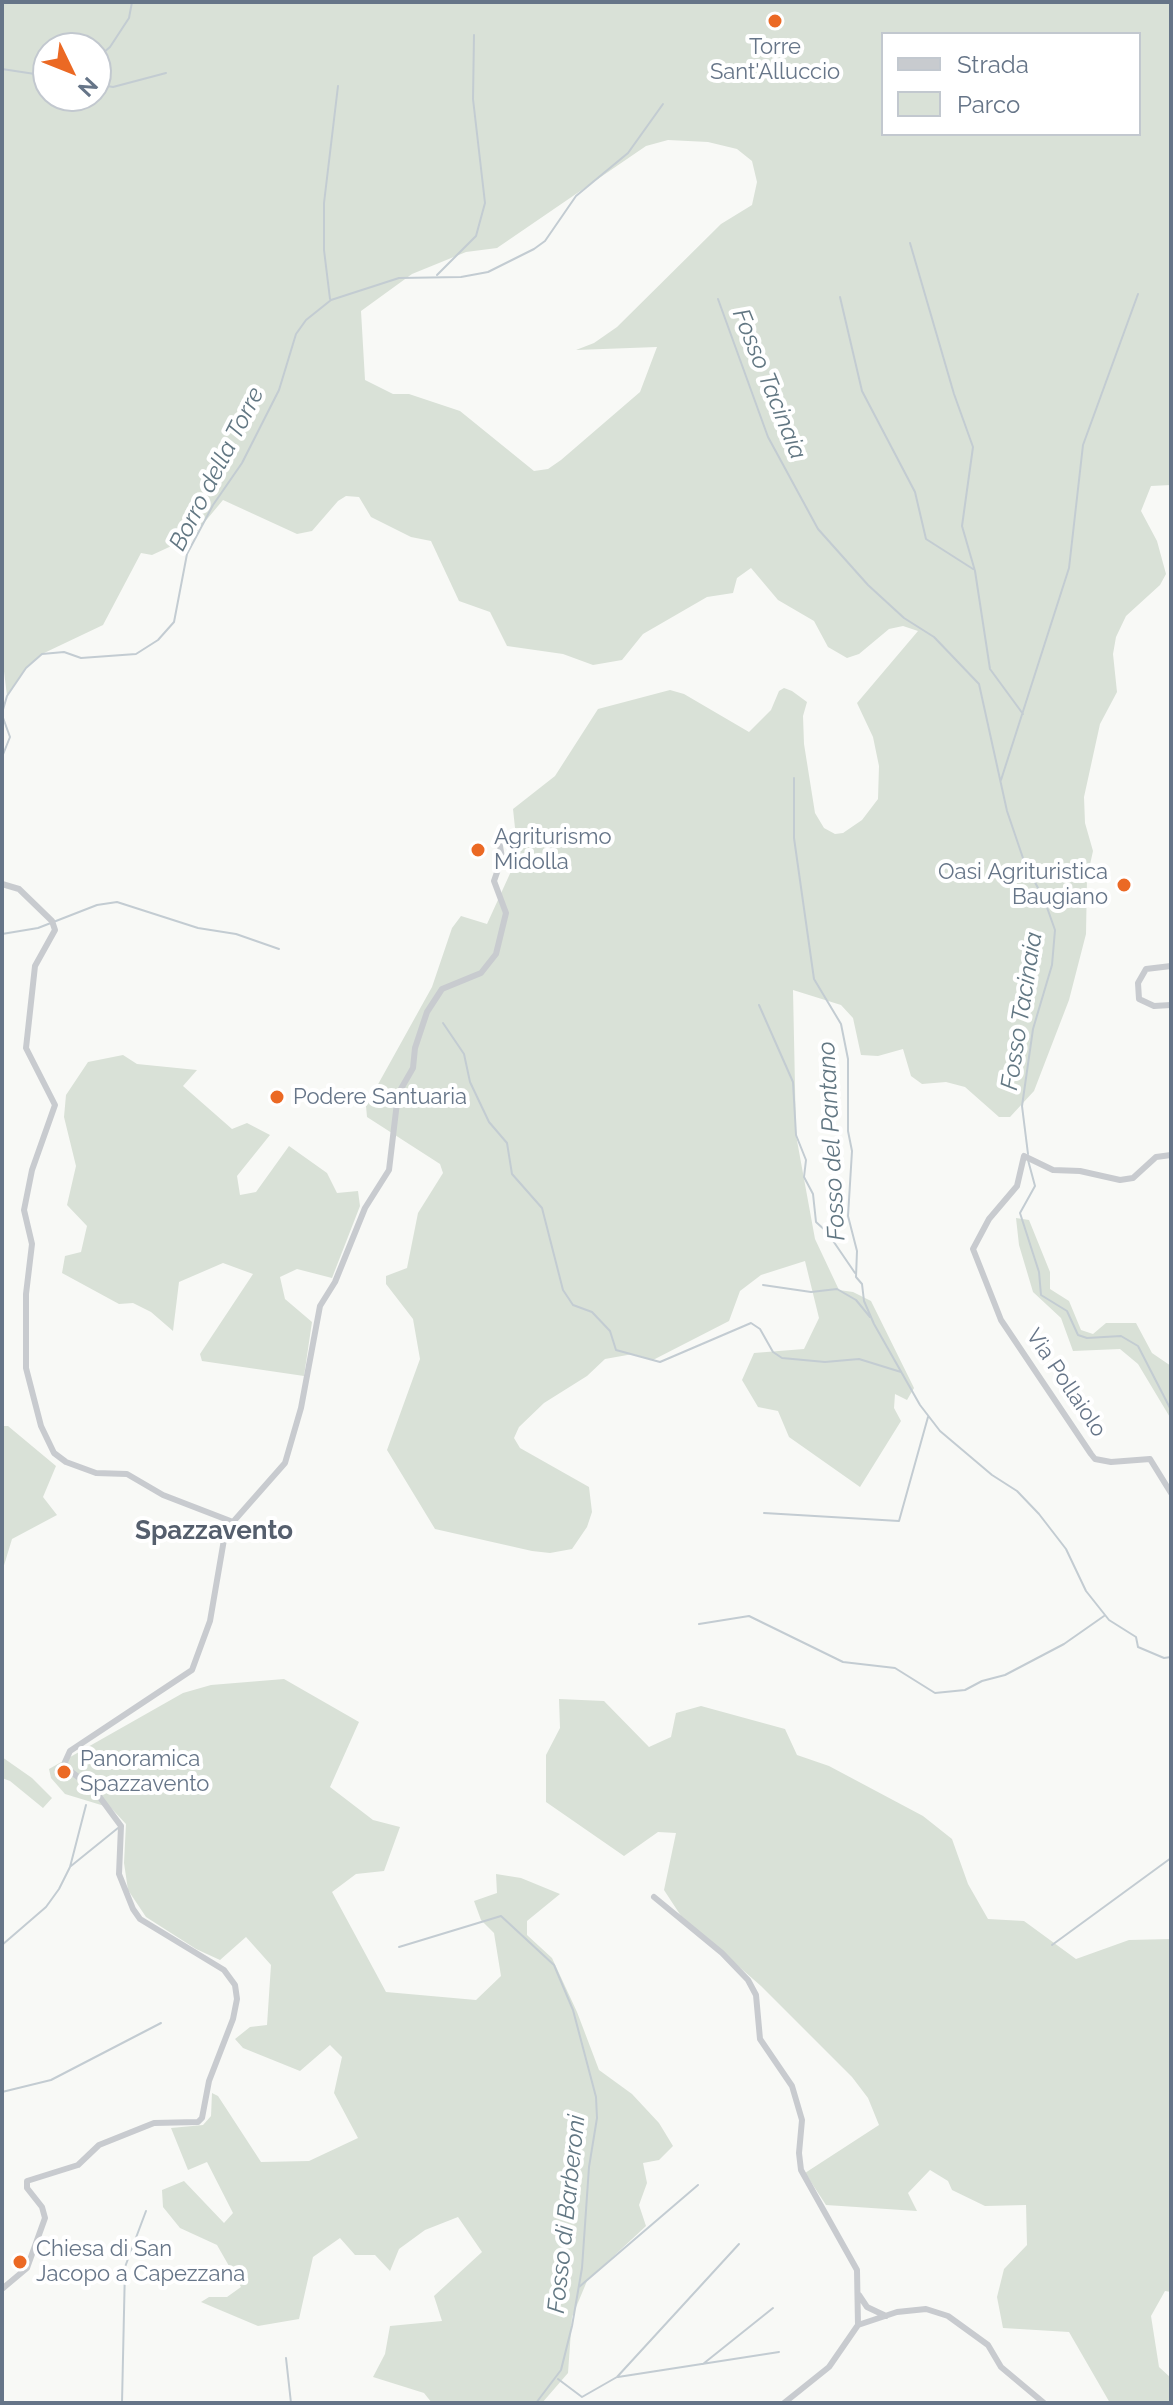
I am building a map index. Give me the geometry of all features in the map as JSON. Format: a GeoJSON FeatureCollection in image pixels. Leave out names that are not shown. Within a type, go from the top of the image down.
{"type":"FeatureCollection","features":[{"type":"Feature","properties":{"kind":"street"},"geometry":{"type":"LineString","coordinates":[[2,2289],[27,2268],[45,2218],[42,2207],[27,2188],[27,2181],[78,2165],[99,2145],[154,2123],[198,2122],[202,2118],[209,2081],[233,2019],[237,1999],[235,1985],[224,1970],[140,1919],[119,1874],[121,1826],[93,1788],[66,1768],[65,1762],[70,1751],[192,1670],[210,1621],[230,1522],[285,1463],[301,1408],[320,1306],[335,1282],[372,1195],[389,1170],[398,1094],[413,1068],[415,1048],[427,1012],[442,989],[481,973],[496,954],[506,913],[494,881],[502,858],[498,834]]}},
{"type":"Feature","properties":{"kind":"street"},"geometry":{"type":"LineString","coordinates":[[2,884],[19,889],[52,921],[55,930],[35,966],[26,1048],[55,1105],[32,1170],[24,1210],[32,1244],[26,1294],[26,1368],[41,1426],[54,1453],[66,1462],[96,1473],[127,1474],[163,1495],[230,1522]]}},
{"type":"Feature","properties":{"kind":"street"},"geometry":{"type":"LineString","coordinates":[[1171,966],[1159,964],[1146,969],[1138,983],[1139,999],[1154,1006],[1171,1005]]}},
{"type":"Feature","properties":{"kind":"street","name":"Via Pollaiolo"},"geometry":{"type":"LineString","coordinates":[[1171,1155],[1156,1157],[1133,1178],[1120,1180],[1080,1171],[1053,1170],[1027,1156],[1017,1186],[975,1240],[974,1255],[991,1288],[1001,1320],[1095,1459],[1111,1462],[1150,1459],[1171,1493]]}},
{"type":"Feature","properties":{"kind":"street"},"geometry":{"type":"LineString","coordinates":[[654,1897],[722,1953],[748,1980],[756,1995],[760,2039],[792,2086],[802,2120],[801,2170],[857,2270],[858,2325],[826,2371],[794,2391],[784,2403]]}},
{"type":"Feature","properties":{"kind":"street"},"geometry":{"type":"LineString","coordinates":[[857,2291],[867,2307],[886,2316]]}},
{"type":"Feature","properties":{"kind":"street"},"geometry":{"type":"LineString","coordinates":[[858,2325],[926,2309],[948,2316],[988,2345],[1001,2367],[1044,2403]]}},
{"type":"Feature","properties":{"kind":"green space"},"geometry":{"type":"Polygon","coordinates":[[[2,2],[1171,2],[1171,485],[1151,486],[1141,511],[1157,541],[1166,574],[1160,585],[1126,616],[1116,637],[1113,654],[1117,692],[1100,724],[1084,797],[1085,823],[1093,851],[1087,878],[1086,934],[1069,1000],[1034,1091],[1010,1117],[999,1117],[965,1087],[946,1082],[922,1084],[911,1076],[903,1049],[878,1056],[861,1055],[853,1018],[841,1005],[793,990],[796,1135],[815,1239],[839,1290],[853,1292],[871,1301],[914,1388],[907,1400],[895,1394],[894,1408],[901,1421],[860,1487],[789,1437],[778,1411],[758,1407],[742,1380],[754,1353],[804,1349],[819,1318],[805,1261],[761,1275],[740,1291],[729,1321],[653,1360],[633,1354],[605,1359],[587,1376],[544,1403],[519,1427],[514,1438],[520,1448],[589,1487],[592,1512],[587,1527],[572,1549],[550,1553],[532,1551],[435,1529],[387,1450],[420,1359],[413,1319],[386,1284],[386,1276],[407,1268],[418,1213],[443,1173],[440,1164],[367,1117],[366,1106],[432,987],[452,928],[461,916],[487,924],[518,856],[513,809],[555,776],[598,709],[670,690],[684,694],[749,732],[771,710],[779,691],[784,688],[792,691],[807,702],[803,716],[804,744],[815,813],[824,828],[835,834],[843,833],[862,820],[878,799],[879,766],[873,737],[857,703],[918,631],[903,626],[889,629],[859,654],[847,658],[828,647],[814,621],[778,600],[751,568],[737,578],[733,593],[707,597],[643,634],[622,660],[593,665],[563,654],[507,646],[490,612],[459,601],[431,541],[411,537],[371,517],[359,497],[346,496],[312,531],[297,534],[223,500],[193,536],[152,555],[141,553],[103,625],[42,654],[26,668],[7,696],[2,655],[2,2]],[[668,140],[646,146],[497,248],[466,252],[412,274],[361,311],[365,380],[393,394],[409,394],[460,411],[534,471],[548,469],[561,460],[640,392],[657,347],[576,350],[594,343],[617,327],[721,224],[752,205],[757,182],[752,161],[737,149],[708,142],[668,140]]]}},
{"type":"Feature","properties":{"kind":"green space"},"geometry":{"type":"Polygon","coordinates":[[[123,1055],[137,1064],[197,1070],[183,1086],[232,1129],[247,1123],[270,1135],[237,1176],[240,1195],[256,1192],[289,1146],[327,1173],[337,1193],[358,1191],[360,1206],[332,1278],[297,1269],[280,1277],[285,1299],[312,1322],[304,1376],[202,1361],[200,1354],[253,1274],[223,1263],[179,1282],[173,1331],[151,1312],[133,1303],[119,1304],[62,1273],[65,1256],[81,1252],[87,1226],[67,1205],[76,1166],[64,1117],[66,1095],[88,1062],[123,1055]]]}},
{"type":"Feature","properties":{"kind":"green space"},"geometry":{"type":"Polygon","coordinates":[[[1016,1218],[1029,1220],[1050,1272],[1050,1289],[1069,1301],[1081,1330],[1093,1334],[1106,1323],[1136,1323],[1152,1353],[1171,1366],[1171,1419],[1138,1364],[1120,1349],[1073,1351],[1061,1318],[1033,1292],[1019,1245],[1016,1218]]]}},
{"type":"Feature","properties":{"kind":"green space"},"geometry":{"type":"Polygon","coordinates":[[[2,1426],[8,1426],[56,1466],[43,1497],[57,1515],[12,1539],[2,1572],[2,1426]]]}},
{"type":"Feature","properties":{"kind":"green space"},"geometry":{"type":"Polygon","coordinates":[[[284,1679],[359,1722],[330,1787],[373,1820],[400,1827],[384,1871],[356,1874],[332,1892],[386,1992],[476,2000],[501,1976],[494,1933],[481,1920],[474,1901],[497,1893],[496,1874],[521,1878],[560,1894],[527,1921],[527,1935],[552,1958],[599,2070],[632,2094],[659,2123],[673,2146],[659,2160],[643,2163],[647,2183],[639,2205],[646,2226],[587,2281],[572,2317],[568,2373],[542,2403],[432,2403],[424,2393],[373,2377],[385,2354],[390,2326],[442,2321],[434,2296],[482,2252],[458,2217],[425,2230],[399,2249],[390,2271],[375,2255],[355,2255],[340,2238],[313,2257],[299,2319],[258,2326],[201,2302],[209,2297],[227,2297],[241,2287],[217,2245],[180,2228],[163,2207],[162,2190],[184,2181],[224,2223],[233,2213],[207,2162],[188,2170],[171,2128],[203,2125],[211,2116],[212,2093],[218,2096],[261,2162],[309,2161],[358,2138],[334,2093],[342,2057],[330,2045],[300,2071],[243,2048],[235,2039],[250,2027],[267,2025],[271,1965],[246,1937],[220,1960],[196,1949],[146,1917],[128,1890],[124,1863],[126,1824],[111,1808],[65,1794],[51,1778],[49,1769],[183,1693],[211,1685],[284,1679]]]}},
{"type":"Feature","properties":{"kind":"green space"},"geometry":{"type":"Polygon","coordinates":[[[559,1699],[604,1701],[649,1747],[671,1737],[676,1713],[701,1706],[785,1729],[797,1755],[829,1766],[923,1816],[952,1839],[968,1884],[988,1919],[1024,1921],[1076,1959],[1129,1940],[1171,1939],[1171,2292],[1165,2291],[1151,2316],[1159,2367],[1171,2378],[1171,2403],[1110,2403],[1069,2332],[1003,2328],[997,2297],[1004,2269],[1027,2245],[1026,2205],[985,2206],[952,2190],[948,2181],[930,2170],[908,2193],[917,2211],[826,2205],[805,2173],[879,2125],[868,2098],[852,2077],[761,1986],[681,1916],[664,1890],[676,1833],[658,1832],[624,1856],[546,1802],[546,1755],[560,1728],[559,1699]]]}},
{"type":"Feature","properties":{"kind":"green space"},"geometry":{"type":"Polygon","coordinates":[[[2,1757],[32,1778],[52,1798],[43,1808],[2,1778],[2,1757]]]}},
{"type":"Feature","properties":{"kind":"waterway"},"geometry":{"type":"LineString","coordinates":[[112,44],[129,18],[132,2]]}},
{"type":"Feature","properties":{"kind":"waterway"},"geometry":{"type":"LineString","coordinates":[[437,275],[476,236],[485,203],[473,99],[474,35]]}},
{"type":"Feature","properties":{"kind":"waterway"},"geometry":{"type":"LineString","coordinates":[[2,69],[32,74]]}},
{"type":"Feature","properties":{"kind":"waterway"},"geometry":{"type":"LineString","coordinates":[[112,87],[166,73]]}},
{"type":"Feature","properties":{"kind":"waterway"},"geometry":{"type":"LineString","coordinates":[[330,299],[324,250],[324,203],[338,86]]}},
{"type":"Feature","properties":{"kind":"waterway","name":"Borro della Torre"},"geometry":{"type":"LineString","coordinates":[[2,713],[7,696],[26,668],[42,654],[64,652],[81,658],[136,654],[158,640],[174,622],[187,554],[213,505],[242,463],[279,390],[296,334],[306,320],[331,300],[399,278],[461,277],[488,272],[534,249],[545,241],[576,196],[628,153],[663,104]]}},
{"type":"Feature","properties":{"kind":"waterway"},"geometry":{"type":"LineString","coordinates":[[910,243],[954,394],[973,447],[962,526],[975,571],[990,669],[1023,714]]}},
{"type":"Feature","properties":{"kind":"waterway"},"geometry":{"type":"LineString","coordinates":[[1001,780],[1069,568],[1083,445],[1138,294]]}},
{"type":"Feature","properties":{"kind":"waterway"},"geometry":{"type":"LineString","coordinates":[[840,297],[862,391],[915,492],[926,539],[973,569]]}},
{"type":"Feature","properties":{"kind":"waterway","name":"Fosso Tacinaia"},"geometry":{"type":"LineString","coordinates":[[718,299],[768,437],[818,529],[868,585],[904,618],[934,637],[979,684],[1007,811],[1025,864],[1044,899],[1055,930],[1052,965],[1033,1029],[1022,1106],[1028,1154]]}},
{"type":"Feature","properties":{"kind":"waterway","name":"Borro della Torre"},"geometry":{"type":"LineString","coordinates":[[2,715],[10,737],[2,757]]}},
{"type":"Feature","properties":{"kind":"waterway","name":"Fosso del Pantano"},"geometry":{"type":"LineString","coordinates":[[794,778],[794,838],[814,979],[841,1024],[848,1059],[848,1131],[852,1151],[848,1216],[857,1251],[856,1277],[862,1284],[864,1301],[920,1405],[940,1431],[992,1475],[1017,1491],[1039,1514],[1066,1549],[1086,1591],[1109,1620],[1136,1637],[1138,1647],[1164,1658],[1171,1657]]}},
{"type":"Feature","properties":{"kind":"waterway"},"geometry":{"type":"LineString","coordinates":[[2,934],[38,928],[97,905],[117,902],[198,928],[236,934],[279,949]]}},
{"type":"Feature","properties":{"kind":"waterway"},"geometry":{"type":"LineString","coordinates":[[759,1005],[793,1082],[796,1135],[806,1160],[804,1177],[813,1194],[816,1222],[827,1232],[855,1273]]}},
{"type":"Feature","properties":{"kind":"waterway"},"geometry":{"type":"LineString","coordinates":[[443,1023],[464,1054],[470,1082],[489,1122],[507,1143],[512,1174],[542,1208],[563,1290],[573,1305],[592,1312],[610,1331],[616,1350],[660,1362],[751,1323],[760,1329],[773,1352],[782,1358],[825,1362],[859,1359],[901,1372]]}},
{"type":"Feature","properties":{"kind":"waterway","name":"Fosso Tacinaia"},"geometry":{"type":"LineString","coordinates":[[1028,1160],[1035,1186],[1020,1213],[1039,1272],[1041,1295],[1067,1311],[1078,1335],[1087,1338],[1121,1336],[1138,1346],[1171,1410]]}},
{"type":"Feature","properties":{"kind":"waterway"},"geometry":{"type":"LineString","coordinates":[[763,1285],[811,1292],[837,1289],[856,1300],[870,1317]]}},
{"type":"Feature","properties":{"kind":"waterway"},"geometry":{"type":"LineString","coordinates":[[764,1513],[899,1521],[928,1417]]}},
{"type":"Feature","properties":{"kind":"waterway"},"geometry":{"type":"LineString","coordinates":[[699,1624],[749,1616],[843,1662],[895,1668],[935,1693],[965,1690],[982,1681],[1005,1675],[1064,1644],[1104,1616]]}},
{"type":"Feature","properties":{"kind":"waterway"},"geometry":{"type":"LineString","coordinates":[[2,1945],[46,1907],[59,1889],[70,1867],[86,1805]]}},
{"type":"Feature","properties":{"kind":"waterway"},"geometry":{"type":"LineString","coordinates":[[71,1866],[118,1828]]}},
{"type":"Feature","properties":{"kind":"waterway"},"geometry":{"type":"LineString","coordinates":[[1052,1945],[1171,1858]]}},
{"type":"Feature","properties":{"kind":"waterway","name":"Fosso di Barberoni"},"geometry":{"type":"LineString","coordinates":[[399,1947],[501,1916],[554,1965],[573,2010],[596,2097],[597,2118],[589,2167],[582,2268],[572,2326],[561,2370],[536,2403]]}},
{"type":"Feature","properties":{"kind":"waterway"},"geometry":{"type":"LineString","coordinates":[[2,2092],[51,2080],[161,2023]]}},
{"type":"Feature","properties":{"kind":"waterway"},"geometry":{"type":"LineString","coordinates":[[579,2287],[698,2185]]}},
{"type":"Feature","properties":{"kind":"waterway"},"geometry":{"type":"LineString","coordinates":[[122,2403],[125,2267],[146,2211]]}},
{"type":"Feature","properties":{"kind":"waterway"},"geometry":{"type":"LineString","coordinates":[[558,2379],[582,2397],[617,2377],[739,2244]]}},
{"type":"Feature","properties":{"kind":"waterway"},"geometry":{"type":"LineString","coordinates":[[703,2364],[773,2308]]}},
{"type":"Feature","properties":{"kind":"waterway"},"geometry":{"type":"LineString","coordinates":[[618,2377],[779,2352]]}},
{"type":"Feature","properties":{"kind":"waterway"},"geometry":{"type":"LineString","coordinates":[[286,2358],[291,2403]]}},
{"type":"Feature","properties":{"kind":"place","name":"Torre Sant'Alluccio"},"geometry":{"type":"Point","coordinates":[775,21]}},
{"type":"Feature","properties":{"kind":"place","name":"Agriturismo Midolla"},"geometry":{"type":"Point","coordinates":[478,850]}},
{"type":"Feature","properties":{"kind":"place","name":"Oasi Agrituristica Baugiano"},"geometry":{"type":"Point","coordinates":[1124,885]}},
{"type":"Feature","properties":{"kind":"place","name":"Podere Santuaria"},"geometry":{"type":"Point","coordinates":[277,1097]}},
{"type":"Feature","properties":{"kind":"place","name":"Panoramica Spazzavento"},"geometry":{"type":"Point","coordinates":[64,1772]}},
{"type":"Feature","properties":{"kind":"place","name":"Chiesa di San Jacopo a Capezzana"},"geometry":{"type":"Point","coordinates":[20,2262]}},
{"type":"Feature","properties":{"kind":"district","name":"Spazzavento"},"geometry":{"type":"Point","coordinates":[214,1531]}}]}
